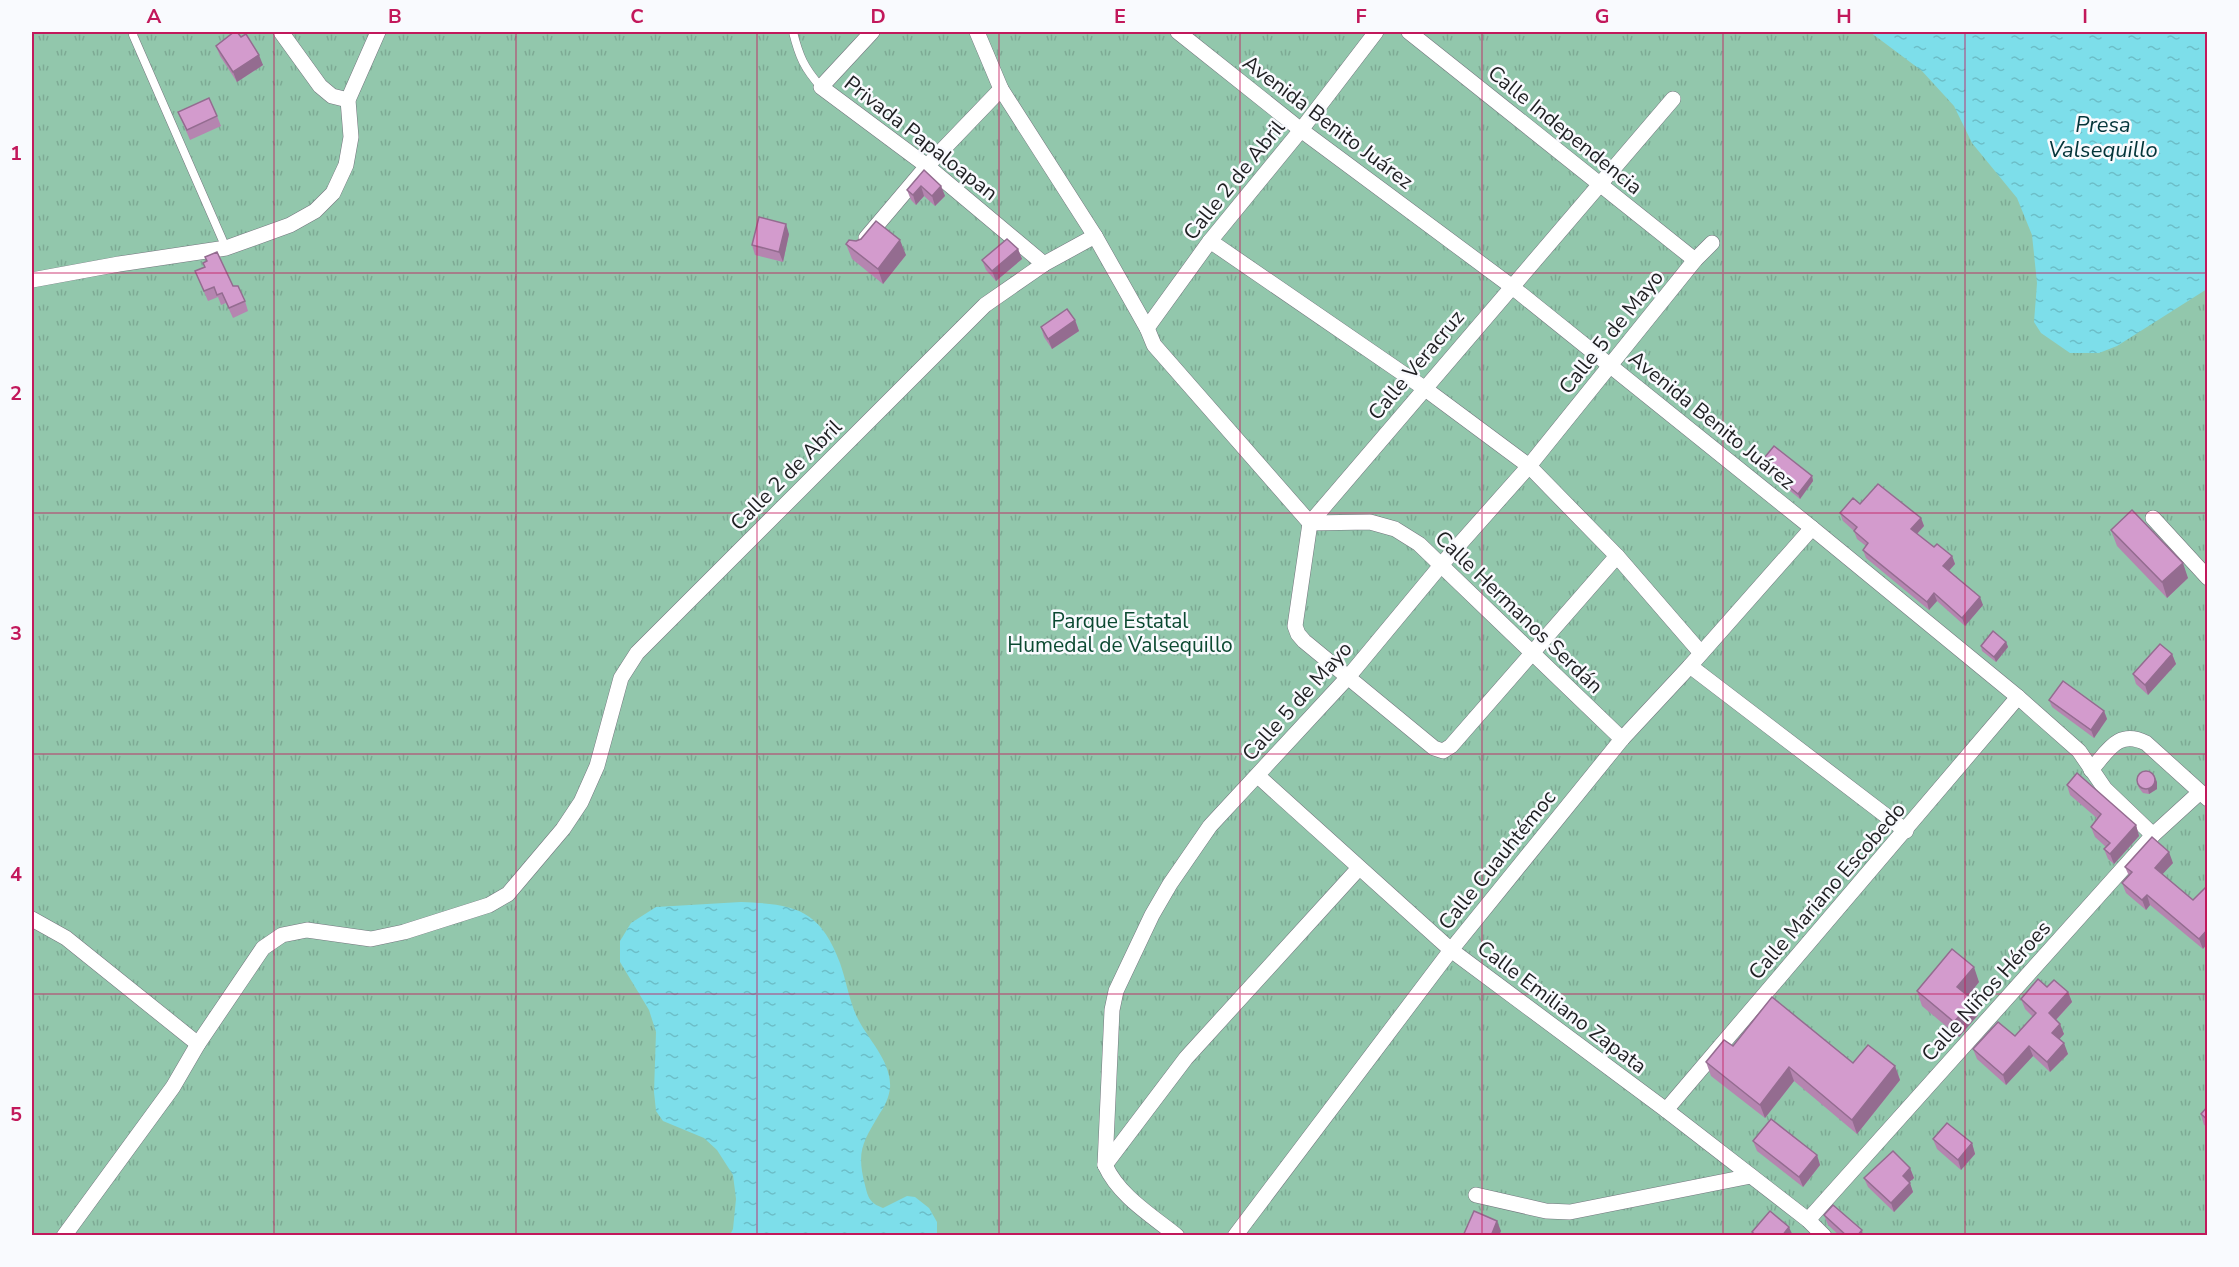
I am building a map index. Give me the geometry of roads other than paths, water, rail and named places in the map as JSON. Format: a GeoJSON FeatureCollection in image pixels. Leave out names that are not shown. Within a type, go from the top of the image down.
{"type":"FeatureCollection","features":[{"type":"Feature","properties":{"kind":"street"},"geometry":{"type":"LineString","coordinates":[[281,32],[320,86],[332,96],[348,100]]}},
{"type":"Feature","properties":{"kind":"street"},"geometry":{"type":"LineString","coordinates":[[32,280],[226,248],[290,225],[315,211],[333,193],[346,165],[351,137],[348,100],[378,32]]}},
{"type":"Feature","properties":{"kind":"street"},"geometry":{"type":"LineString","coordinates":[[821,87],[872,32]]}},
{"type":"Feature","properties":{"kind":"street"},"geometry":{"type":"LineString","coordinates":[[977,32],[1000,89],[1095,236],[1147,328],[1154,345],[1310,522],[1295,626],[1298,634],[1434,748],[1443,751],[1451,746],[1617,556]]}},
{"type":"Feature","properties":{"kind":"street","name":"Avenida Benito Juárez"},"geometry":{"type":"LineString","coordinates":[[1178,32],[1196,37],[1301,130],[1511,286],[2018,697],[2079,751],[2105,789],[2154,835]]}},
{"type":"Feature","properties":{"kind":"street","name":"Calle 2 de Abril"},"geometry":{"type":"LineString","coordinates":[[1147,328],[1210,242],[1301,130],[1376,32]]}},
{"type":"Feature","properties":{"kind":"street","name":"Calle Independencia"},"geometry":{"type":"LineString","coordinates":[[1409,32],[1695,260]]}},
{"type":"Feature","properties":{"kind":"street","name":"Privada Papaloapan"},"geometry":{"type":"LineString","coordinates":[[821,87],[927,166],[1044,264]]}},
{"type":"Feature","properties":{"kind":"street"},"geometry":{"type":"LineString","coordinates":[[859,247],[927,166],[1000,89]]}},
{"type":"Feature","properties":{"kind":"street","name":"Calle Veracruz"},"geometry":{"type":"LineString","coordinates":[[1310,522],[1673,99]]}},
{"type":"Feature","properties":{"kind":"street","name":"Calle 2 de Abril"},"geometry":{"type":"LineString","coordinates":[[64,1236],[172,1087],[263,948],[282,935],[307,930],[371,939],[404,932],[489,905],[508,894],[563,829],[581,802],[597,766],[621,678],[637,653],[986,305],[1044,264],[1095,236]]}},
{"type":"Feature","properties":{"kind":"street"},"geometry":{"type":"LineString","coordinates":[[1210,242],[1424,388],[1529,466],[1617,556],[1701,653]]}},
{"type":"Feature","properties":{"kind":"street","name":"Calle 5 de Mayo"},"geometry":{"type":"LineString","coordinates":[[1104,1165],[1112,1010],[1116,991],[1152,915],[1170,884],[1210,826],[1258,777],[1349,676],[1442,564],[1529,466],[1695,260],[1712,243]]}},
{"type":"Feature","properties":{"kind":"street"},"geometry":{"type":"LineString","coordinates":[[2153,518],[2208,578]]}},
{"type":"Feature","properties":{"kind":"street","name":"Calle Hermanos Serdán"},"geometry":{"type":"LineString","coordinates":[[1310,522],[1370,522],[1395,529],[1419,544],[1622,739]]}},
{"type":"Feature","properties":{"kind":"street","name":"Calle Cuauhtémoc"},"geometry":{"type":"LineString","coordinates":[[1235,1236],[1451,950],[1622,739],[1812,528]]}},
{"type":"Feature","properties":{"kind":"street"},"geometry":{"type":"LineString","coordinates":[[1690,666],[1906,831]]}},
{"type":"Feature","properties":{"kind":"street","name":"Calle Mariano Escobedo"},"geometry":{"type":"LineString","coordinates":[[1666,1110],[2018,697]]}},
{"type":"Feature","properties":{"kind":"street"},"geometry":{"type":"LineString","coordinates":[[2091,771],[2122,738],[2135,738],[2146,743],[2203,796]]}},
{"type":"Feature","properties":{"kind":"street","name":"Calle Emiliano Zapata"},"geometry":{"type":"LineString","coordinates":[[1258,777],[1451,950],[1666,1110],[1808,1220],[1824,1236]]}},
{"type":"Feature","properties":{"kind":"street","name":"Calle Niños Héroes"},"geometry":{"type":"LineString","coordinates":[[1808,1220],[2154,835],[2203,796]]}},
{"type":"Feature","properties":{"kind":"street"},"geometry":{"type":"LineString","coordinates":[[1178,1236],[1120,1190],[1104,1165],[1186,1058],[1359,868]]}},
{"type":"Feature","properties":{"kind":"street"},"geometry":{"type":"LineString","coordinates":[[32,919],[66,938],[198,1044]]}},
{"type":"Feature","properties":{"kind":"street"},"geometry":{"type":"LineString","coordinates":[[1476,1196],[1546,1211],[1569,1212],[1751,1176]]}},
{"type":"Feature","properties":{"kind":"lane"},"geometry":{"type":"LineString","coordinates":[[134,32],[226,248]]}},
{"type":"Feature","properties":{"kind":"lane","name":"Privada Papaloapan"},"geometry":{"type":"LineString","coordinates":[[793,32],[800,58],[821,87]]}},
{"type":"Feature","properties":{"kind":"water","name":"Presa Valsequillo"},"geometry":{"type":"Polygon","coordinates":[[[1870,32],[2207,32],[2207,289],[2117,346],[2099,353],[2070,353],[2041,333],[2034,322],[2037,283],[2032,235],[2017,198],[1972,143],[1954,106],[1922,71],[1870,32]]]}},
{"type":"Feature","properties":{"kind":"water"},"geometry":{"type":"Polygon","coordinates":[[[741,902],[791,908],[814,920],[824,931],[840,963],[856,1015],[883,1059],[890,1078],[887,1101],[865,1140],[861,1155],[862,1173],[867,1193],[872,1202],[883,1208],[907,1196],[915,1197],[929,1208],[937,1222],[937,1235],[730,1235],[733,1229],[736,1199],[733,1175],[717,1150],[704,1138],[663,1121],[656,1111],[654,1092],[656,1032],[649,1010],[620,962],[620,941],[631,923],[656,907],[741,902]]]}},
{"type":"Feature","properties":{"kind":"park label","name":"Parque Estatal Humedal de Valsequillo"},"geometry":{"type":"Point","coordinates":[1120,633]}}]}
